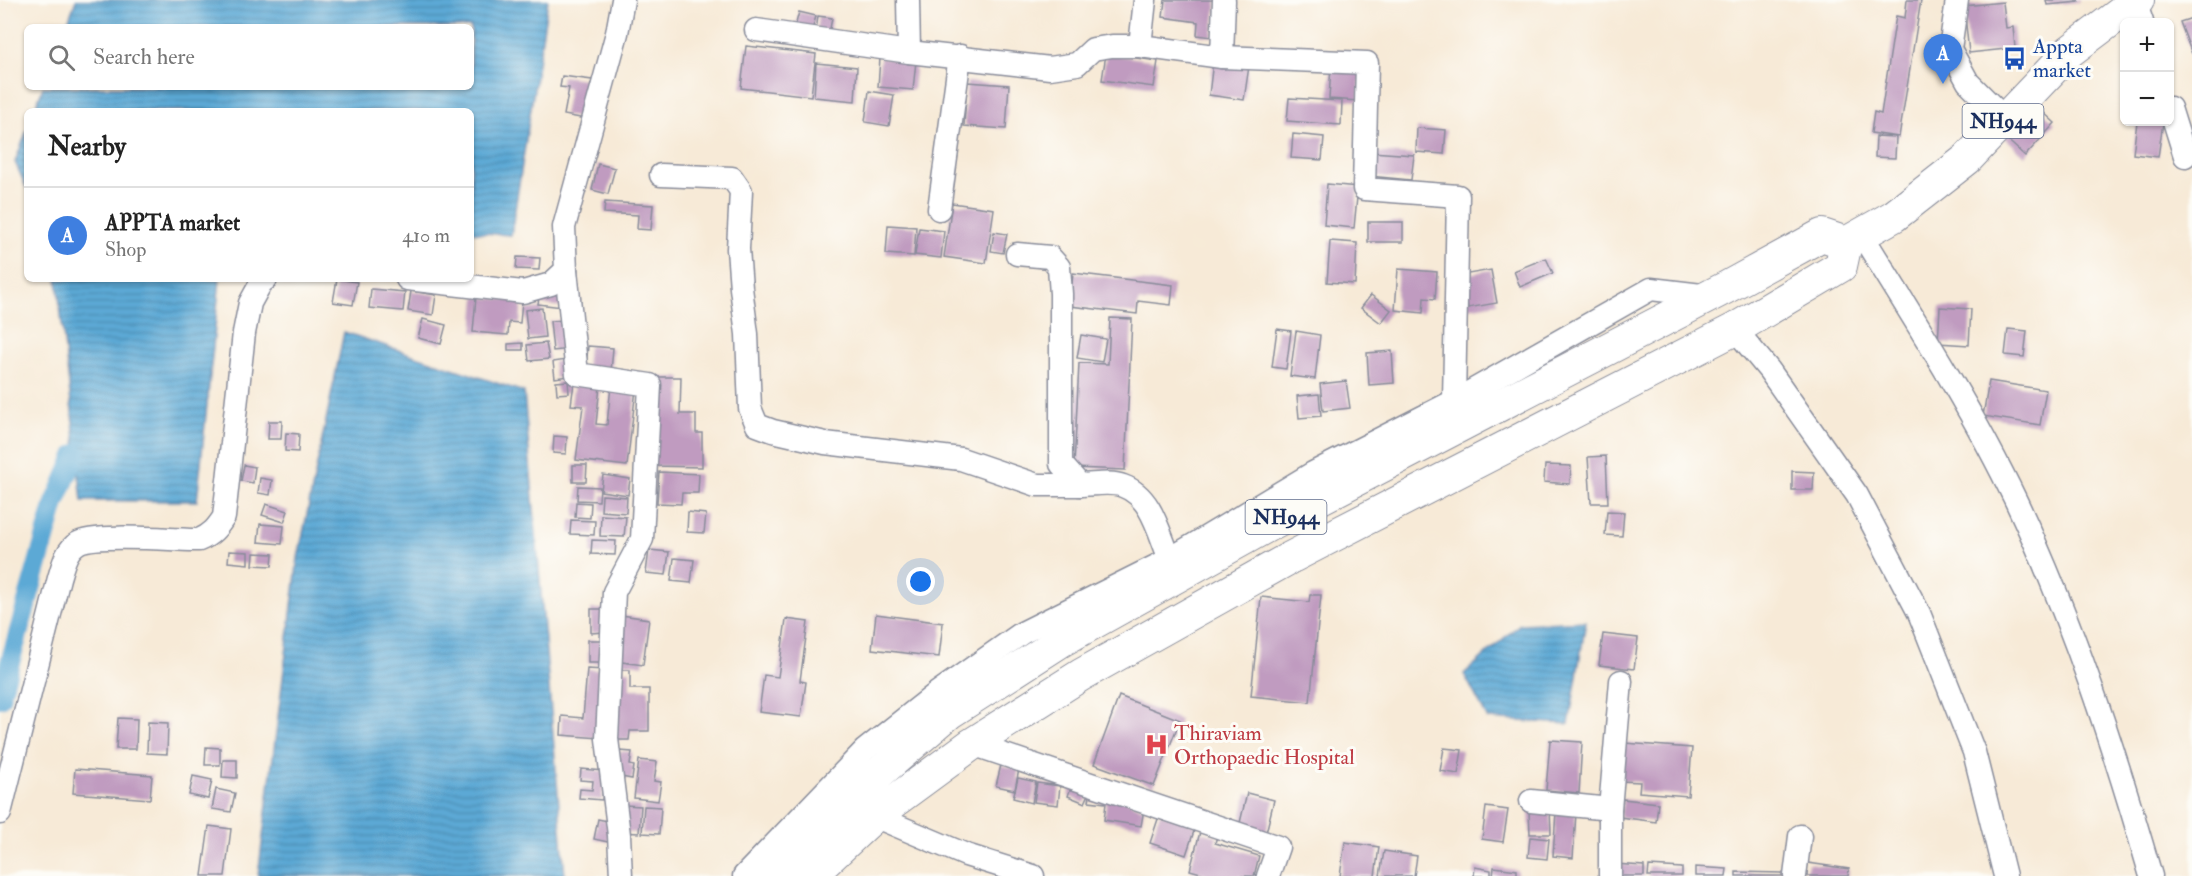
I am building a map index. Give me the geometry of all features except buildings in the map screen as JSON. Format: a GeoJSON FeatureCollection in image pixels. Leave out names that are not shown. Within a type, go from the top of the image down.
{"type":"FeatureCollection","features":[{"type":"Feature","properties":{"kind":"highway","name":"NH944"},"geometry":{"type":"LineString","coordinates":[[810,876],[874,816],[972,744],[1081,675],[1288,559],[1735,329],[1842,266],[1854,239],[1894,216],[1967,159],[2070,51],[2139,8]]}},
{"type":"Feature","properties":{"kind":"highway","name":"NH944"},"geometry":{"type":"LineString","coordinates":[[771,876],[851,797],[948,713],[1060,641],[1269,525],[1710,296],[1822,235],[1854,239]]}},
{"type":"Feature","properties":{"kind":"street"},"geometry":{"type":"LineString","coordinates":[[621,876],[619,835],[607,739],[614,592],[642,539],[650,385],[577,374],[566,270],[564,226],[617,33],[622,0]]}},
{"type":"Feature","properties":{"kind":"street"},"geometry":{"type":"LineString","coordinates":[[908,0],[909,52]]}},
{"type":"Feature","properties":{"kind":"street"},"geometry":{"type":"LineString","coordinates":[[1140,46],[1145,0]]}},
{"type":"Feature","properties":{"kind":"street"},"geometry":{"type":"LineString","coordinates":[[1222,57],[1224,0]]}},
{"type":"Feature","properties":{"kind":"street"},"geometry":{"type":"LineString","coordinates":[[1957,0],[1950,49],[1968,82],[2006,119]]}},
{"type":"Feature","properties":{"kind":"street"},"geometry":{"type":"LineString","coordinates":[[756,30],[909,52],[1050,68],[1077,64],[1093,49],[1112,46],[1140,46],[1222,57],[1367,63],[1364,189],[1458,196],[1454,401]]}},
{"type":"Feature","properties":{"kind":"street"},"geometry":{"type":"LineString","coordinates":[[939,209],[960,56]]}},
{"type":"Feature","properties":{"kind":"street"},"geometry":{"type":"LineString","coordinates":[[2174,123],[2185,156]]}},
{"type":"Feature","properties":{"kind":"street"},"geometry":{"type":"LineString","coordinates":[[661,175],[732,178],[741,191],[738,249],[747,334],[750,408],[757,424],[773,431],[825,443],[961,459],[1037,485],[1121,484],[1136,492],[1148,505],[1170,559]]}},
{"type":"Feature","properties":{"kind":"street"},"geometry":{"type":"LineString","coordinates":[[1854,239],[1946,370],[2015,500],[2061,602],[2117,759],[2151,876]]}},
{"type":"Feature","properties":{"kind":"street"},"geometry":{"type":"LineString","coordinates":[[1017,254],[1050,257],[1059,267],[1061,464],[1080,485]]}},
{"type":"Feature","properties":{"kind":"street"},"geometry":{"type":"LineString","coordinates":[[433,282],[523,292],[551,284],[566,270]]}},
{"type":"Feature","properties":{"kind":"street"},"geometry":{"type":"LineString","coordinates":[[0,813],[59,578],[68,552],[79,542],[104,538],[199,540],[217,528],[224,517],[244,333],[250,303],[262,282]]}},
{"type":"Feature","properties":{"kind":"street"},"geometry":{"type":"LineString","coordinates":[[744,876],[865,750],[937,693],[1022,633],[1170,559],[1313,473],[1454,401],[1652,289],[1710,296]]}},
{"type":"Feature","properties":{"kind":"street"},"geometry":{"type":"LineString","coordinates":[[1735,329],[1768,370],[1857,495],[1919,613],[1974,752],[2005,876]]}},
{"type":"Feature","properties":{"kind":"street"},"geometry":{"type":"LineString","coordinates":[[1610,876],[1610,809],[1621,681]]}},
{"type":"Feature","properties":{"kind":"street"},"geometry":{"type":"LineString","coordinates":[[972,744],[1278,847],[1268,876]]}},
{"type":"Feature","properties":{"kind":"street"},"geometry":{"type":"LineString","coordinates":[[1531,801],[1610,809]]}},
{"type":"Feature","properties":{"kind":"street"},"geometry":{"type":"LineString","coordinates":[[874,816],[966,855],[1033,876]]}},
{"type":"Feature","properties":{"kind":"street"},"geometry":{"type":"LineString","coordinates":[[1795,876],[1800,836]]}},
{"type":"Feature","properties":{"kind":"water"},"geometry":{"type":"Polygon","coordinates":[[[76,0],[548,0],[511,235],[474,232],[474,108],[35,108],[42,90],[474,90],[474,24],[67,24],[76,0]]]}},
{"type":"Feature","properties":{"kind":"water"},"geometry":{"type":"Polygon","coordinates":[[[24,138],[24,182],[15,162],[24,138]]]}},
{"type":"Feature","properties":{"kind":"water"},"geometry":{"type":"Polygon","coordinates":[[[57,282],[220,282],[197,501],[82,501],[57,282]]]}},
{"type":"Feature","properties":{"kind":"water"},"geometry":{"type":"Polygon","coordinates":[[[344,332],[524,392],[565,876],[258,876],[298,558],[344,332]]]}},
{"type":"Feature","properties":{"kind":"water"},"geometry":{"type":"Polygon","coordinates":[[[1586,621],[1569,724],[1488,719],[1464,674],[1520,624],[1586,621]]]}},
{"type":"Feature","properties":{"kind":"waterway"},"geometry":{"type":"LineString","coordinates":[[0,698],[55,503],[76,454]]}},
{"type":"Feature","properties":{"kind":"place","name":"Appta market"},"geometry":{"type":"Point","coordinates":[2015,58]}},
{"type":"Feature","properties":{"kind":"place","name":"APPTA market"},"geometry":{"type":"Point","coordinates":[1943,84]}},
{"type":"Feature","properties":{"kind":"place","name":"Thiraviam Orthopaedic Hospital"},"geometry":{"type":"Point","coordinates":[1156,745]}}]}
